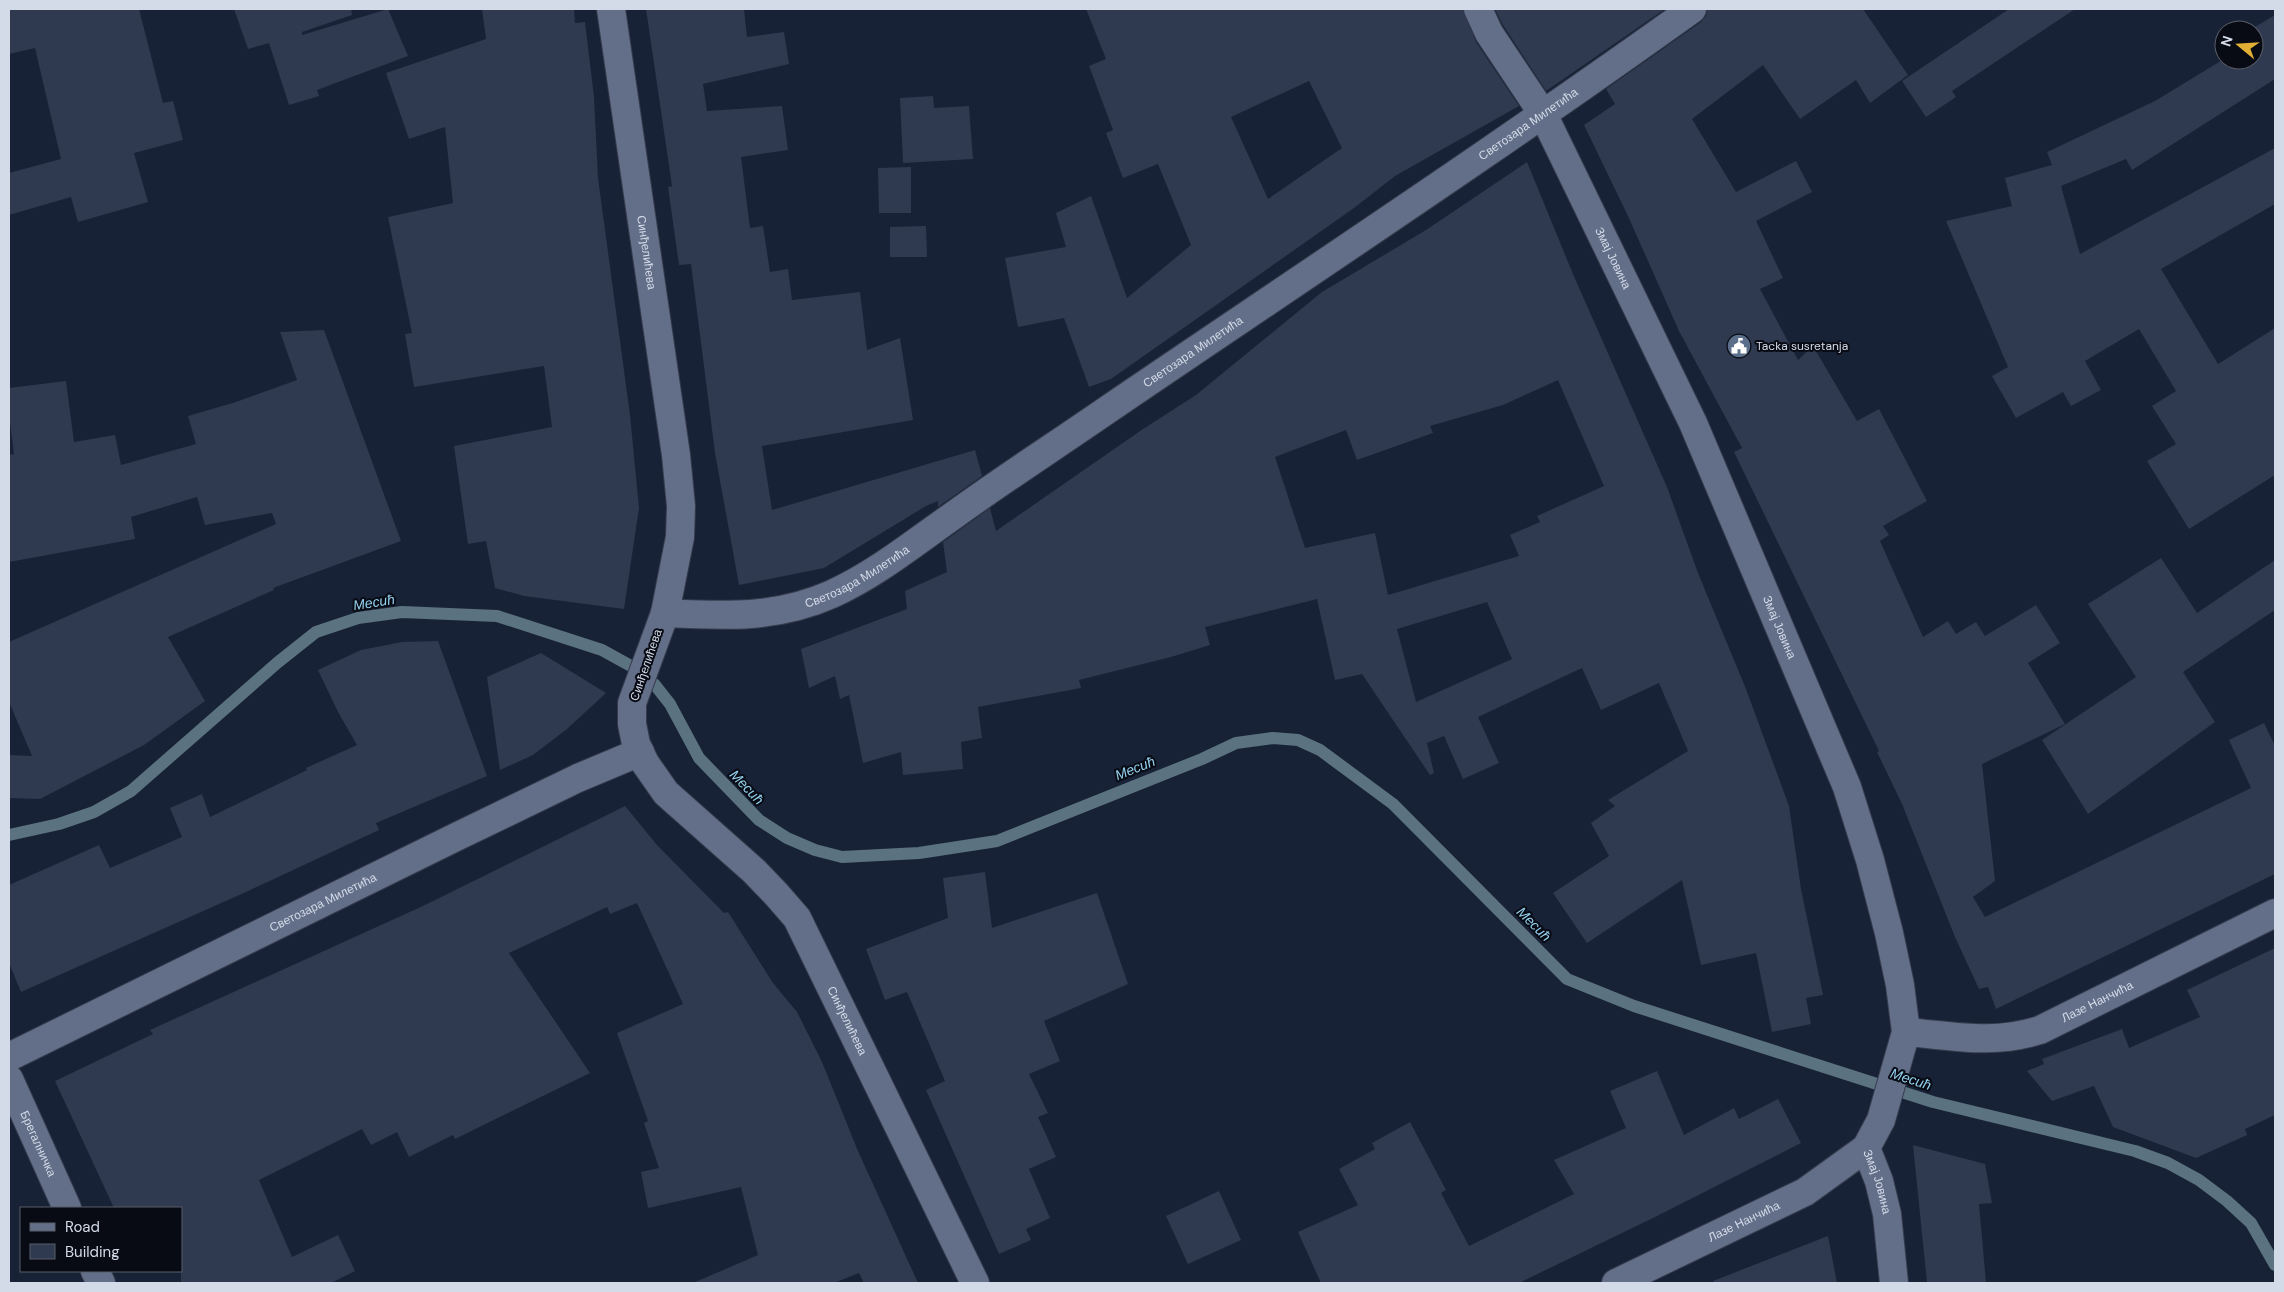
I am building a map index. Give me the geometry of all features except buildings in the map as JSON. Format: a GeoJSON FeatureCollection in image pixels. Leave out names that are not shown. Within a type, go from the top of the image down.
{"type":"FeatureCollection","features":[{"type":"Feature","properties":{"kind":"street","name":"Синђелићева"},"geometry":{"type":"LineString","coordinates":[[611,9],[679,481],[680,537],[664,613],[632,703],[632,724],[636,744],[666,793],[754,871],[797,918],[975,1283]]}},
{"type":"Feature","properties":{"kind":"street","name":"Змај Јовина"},"geometry":{"type":"LineString","coordinates":[[1478,9],[1489,33],[1543,114],[1693,423],[1847,787],[1870,860],[1889,933],[1900,985],[1906,1032],[1881,1120],[1866,1148],[1879,1181],[1887,1214],[1894,1283]]}},
{"type":"Feature","properties":{"kind":"street","name":"Светозара Милетића"},"geometry":{"type":"LineString","coordinates":[[664,613],[747,616],[774,612],[801,606],[830,595],[864,578],[1543,114],[1692,9]]}},
{"type":"Feature","properties":{"kind":"street","name":"Светозара Милетића"},"geometry":{"type":"LineString","coordinates":[[9,1057],[458,836],[578,778],[640,752]]}},
{"type":"Feature","properties":{"kind":"street","name":"Лазе Нанчића"},"geometry":{"type":"LineString","coordinates":[[1906,1032],[1993,1040],[2016,1037],[2040,1030],[2275,914]]}},
{"type":"Feature","properties":{"kind":"street","name":"Брегалничка"},"geometry":{"type":"LineString","coordinates":[[9,1079],[67,1207]]}},
{"type":"Feature","properties":{"kind":"street","name":"Лазе Нанчића"},"geometry":{"type":"LineString","coordinates":[[1616,1283],[1805,1192],[1866,1148]]}},
{"type":"Feature","properties":{"kind":"waterway","name":"Месић"},"geometry":{"type":"LineString","coordinates":[[9,835],[59,824],[94,812],[131,791],[277,663],[316,632],[358,618],[402,612],[497,616],[602,650],[640,671],[655,685],[670,704],[699,758],[759,820],[787,838],[815,850],[842,857],[919,853],[997,841],[1202,759],[1236,743],[1273,738],[1298,740],[1320,750],[1393,804],[1567,979],[1634,1006],[1933,1102],[2135,1151],[2168,1163],[2199,1180],[2227,1201],[2251,1223],[2275,1265]]}},
{"type":"Feature","properties":{"kind":"place","name":"Tacka susretanja"},"geometry":{"type":"Point","coordinates":[1739,346]}}]}
